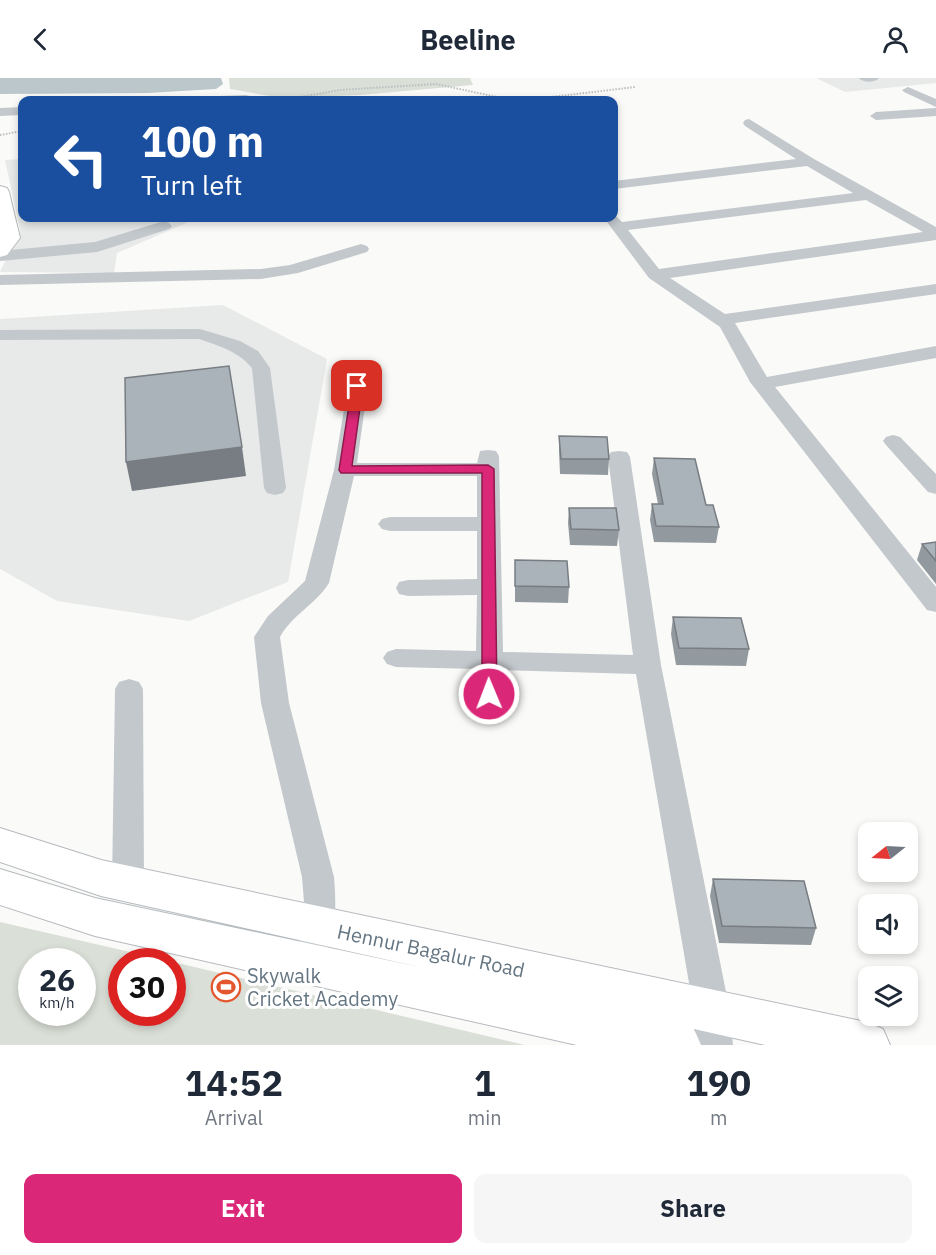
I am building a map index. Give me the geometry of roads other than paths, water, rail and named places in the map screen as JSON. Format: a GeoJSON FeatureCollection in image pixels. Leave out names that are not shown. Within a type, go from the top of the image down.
{"type":"FeatureCollection","features":[{"type":"Feature","properties":{"kind":"main road"},"geometry":{"type":"LineString","coordinates":[[0,192],[10,238],[0,251]]}},
{"type":"Feature","properties":{"kind":"main road","name":"Hennur Bagalur Road"},"geometry":{"type":"LineString","coordinates":[[0,845],[101,878],[129,884],[313,945],[677,1045]]}},
{"type":"Feature","properties":{"kind":"main road","name":"Hennur Bagalur Road"},"geometry":{"type":"LineString","coordinates":[[0,887],[95,917],[313,945],[713,1029],[866,1045]]}},
{"type":"Feature","properties":{"kind":"street"},"geometry":{"type":"LineString","coordinates":[[865,78],[873,78]]}},
{"type":"Feature","properties":{"kind":"street"},"geometry":{"type":"LineString","coordinates":[[908,90],[936,103]]}},
{"type":"Feature","properties":{"kind":"street"},"geometry":{"type":"LineString","coordinates":[[0,112],[18,111]]}},
{"type":"Feature","properties":{"kind":"street"},"geometry":{"type":"LineString","coordinates":[[876,116],[936,112]]}},
{"type":"Feature","properties":{"kind":"street"},"geometry":{"type":"LineString","coordinates":[[749,123],[809,162],[936,234]]}},
{"type":"Feature","properties":{"kind":"street"},"geometry":{"type":"LineString","coordinates":[[618,185],[809,162]]}},
{"type":"Feature","properties":{"kind":"street"},"geometry":{"type":"LineString","coordinates":[[614,223],[869,195]]}},
{"type":"Feature","properties":{"kind":"street"},"geometry":{"type":"LineString","coordinates":[[614,223],[655,274],[728,324],[762,384],[936,604]]}},
{"type":"Feature","properties":{"kind":"street"},"geometry":{"type":"LineString","coordinates":[[0,256],[97,247],[164,226]]}},
{"type":"Feature","properties":{"kind":"street"},"geometry":{"type":"LineString","coordinates":[[655,274],[936,234]]}},
{"type":"Feature","properties":{"kind":"street"},"geometry":{"type":"LineString","coordinates":[[0,280],[261,274],[292,270],[361,249]]}},
{"type":"Feature","properties":{"kind":"street"},"geometry":{"type":"LineString","coordinates":[[722,320],[936,289]]}},
{"type":"Feature","properties":{"kind":"street"},"geometry":{"type":"LineString","coordinates":[[0,334],[200,334],[234,345],[251,355],[261,368],[275,488]]}},
{"type":"Feature","properties":{"kind":"street"},"geometry":{"type":"LineString","coordinates":[[762,384],[936,352]]}},
{"type":"Feature","properties":{"kind":"street"},"geometry":{"type":"LineString","coordinates":[[313,945],[320,902],[318,877],[275,703],[267,637],[271,627],[307,597],[317,583],[345,470],[357,386]]}},
{"type":"Feature","properties":{"kind":"street"},"geometry":{"type":"LineString","coordinates":[[893,441],[936,486]]}},
{"type":"Feature","properties":{"kind":"street"},"geometry":{"type":"LineString","coordinates":[[619,457],[648,665],[713,1029]]}},
{"type":"Feature","properties":{"kind":"street"},"geometry":{"type":"LineString","coordinates":[[345,470],[488,462],[490,712]]}},
{"type":"Feature","properties":{"kind":"street"},"geometry":{"type":"LineString","coordinates":[[390,524],[488,524]]}},
{"type":"Feature","properties":{"kind":"street"},"geometry":{"type":"LineString","coordinates":[[408,588],[489,587]]}},
{"type":"Feature","properties":{"kind":"street"},"geometry":{"type":"LineString","coordinates":[[396,658],[648,665]]}},
{"type":"Feature","properties":{"kind":"street"},"geometry":{"type":"LineString","coordinates":[[129,689],[129,884]]}},
{"type":"Feature","properties":{"kind":"place","name":"Skywalk Cricket Academy"},"geometry":{"type":"Point","coordinates":[226,987]}}]}
